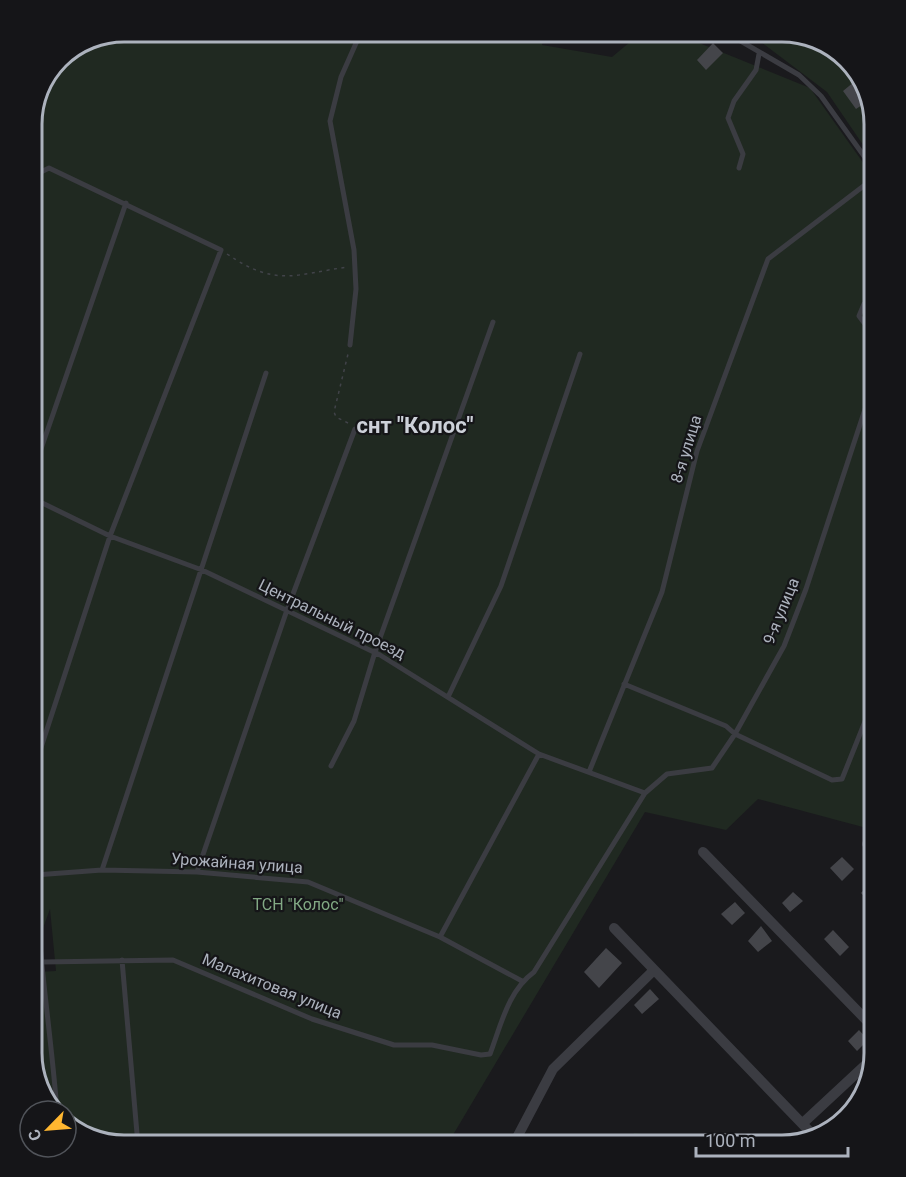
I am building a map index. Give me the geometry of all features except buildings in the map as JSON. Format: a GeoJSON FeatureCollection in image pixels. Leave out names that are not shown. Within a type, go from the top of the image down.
{"type":"FeatureCollection","features":[{"type":"Feature","properties":{"kind":"street"},"geometry":{"type":"LineString","coordinates":[[703,852],[864,1018]]}},
{"type":"Feature","properties":{"kind":"street"},"geometry":{"type":"LineString","coordinates":[[614,928],[809,1130]]}},
{"type":"Feature","properties":{"kind":"street"},"geometry":{"type":"LineString","coordinates":[[518,1135],[553,1069],[654,970]]}},
{"type":"Feature","properties":{"kind":"street"},"geometry":{"type":"LineString","coordinates":[[803,1123],[862,1068]]}},
{"type":"Feature","properties":{"kind":"lane"},"geometry":{"type":"LineString","coordinates":[[350,345],[356,289],[355,266],[348,209],[330,121],[341,76],[356,42]]}},
{"type":"Feature","properties":{"kind":"lane"},"geometry":{"type":"LineString","coordinates":[[740,42],[799,75],[821,96],[864,156]]}},
{"type":"Feature","properties":{"kind":"lane"},"geometry":{"type":"LineString","coordinates":[[739,168],[743,154],[728,118],[734,101],[756,70],[759,54]]}},
{"type":"Feature","properties":{"kind":"lane"},"geometry":{"type":"LineString","coordinates":[[42,172],[49,168],[221,250],[110,536],[42,744]]}},
{"type":"Feature","properties":{"kind":"lane","name":"8-я улица"},"geometry":{"type":"LineString","coordinates":[[589,772],[662,592],[697,451],[768,259],[864,186]]}},
{"type":"Feature","properties":{"kind":"lane"},"geometry":{"type":"LineString","coordinates":[[42,446],[126,203]]}},
{"type":"Feature","properties":{"kind":"lane"},"geometry":{"type":"LineString","coordinates":[[864,304],[859,316],[864,323]]}},
{"type":"Feature","properties":{"kind":"lane"},"geometry":{"type":"LineString","coordinates":[[331,766],[354,721],[375,652],[493,322]]}},
{"type":"Feature","properties":{"kind":"lane"},"geometry":{"type":"LineString","coordinates":[[448,697],[501,585],[580,354]]}},
{"type":"Feature","properties":{"kind":"lane"},"geometry":{"type":"LineString","coordinates":[[102,870],[266,373]]}},
{"type":"Feature","properties":{"kind":"lane","name":"9-я улица"},"geometry":{"type":"LineString","coordinates":[[490,1054],[512,997],[522,981],[534,972],[645,793],[667,774],[712,768],[735,734],[784,646],[806,589],[864,412]]}},
{"type":"Feature","properties":{"kind":"lane"},"geometry":{"type":"LineString","coordinates":[[197,872],[287,610],[355,429]]}},
{"type":"Feature","properties":{"kind":"lane","name":"Центральный проезд"},"geometry":{"type":"LineString","coordinates":[[42,503],[110,536],[202,570],[375,652],[539,754],[645,793]]}},
{"type":"Feature","properties":{"kind":"lane"},"geometry":{"type":"LineString","coordinates":[[624,684],[726,726],[735,734],[832,780],[842,778],[864,724]]}},
{"type":"Feature","properties":{"kind":"lane"},"geometry":{"type":"LineString","coordinates":[[440,937],[539,754]]}},
{"type":"Feature","properties":{"kind":"lane","name":"Урожайная улица"},"geometry":{"type":"LineString","coordinates":[[42,874],[102,870],[197,872],[308,882],[440,937],[522,981]]}},
{"type":"Feature","properties":{"kind":"lane"},"geometry":{"type":"LineString","coordinates":[[42,957],[56,1098]]}},
{"type":"Feature","properties":{"kind":"lane"},"geometry":{"type":"LineString","coordinates":[[122,960],[137,1135]]}},
{"type":"Feature","properties":{"kind":"lane","name":"Малахитовая улица"},"geometry":{"type":"LineString","coordinates":[[43,962],[173,960],[312,1019],[394,1045],[432,1045],[490,1054]]}},
{"type":"Feature","properties":{"kind":"path"},"geometry":{"type":"LineString","coordinates":[[221,250],[278,277],[301,276],[355,266]]}},
{"type":"Feature","properties":{"kind":"path"},"geometry":{"type":"LineString","coordinates":[[350,345],[334,414],[355,429]]}},
{"type":"Feature","properties":{"kind":"green space","name":"ТСН \"Колос\""},"geometry":{"type":"Polygon","coordinates":[[[124,42],[543,42],[542,45],[612,57],[630,42],[697,42],[810,88],[864,164],[864,827],[758,799],[726,830],[645,812],[453,1135],[124,1135],[98,1131],[78,1120],[78,1099],[57,1099],[46,1079],[42,1053],[42,972],[56,971],[50,909],[42,931],[42,119],[48,93],[66,66],[93,48],[124,42]]]}},
{"type":"Feature","properties":{"kind":"green space"},"geometry":{"type":"Polygon","coordinates":[[[761,42],[787,42],[808,46],[823,53],[840,66],[856,88],[860,98],[864,124],[864,146],[827,92],[761,42]]]}},
{"type":"Feature","properties":{"kind":"district","name":"снт \"Колос\""},"geometry":{"type":"Point","coordinates":[415,425]}}]}
